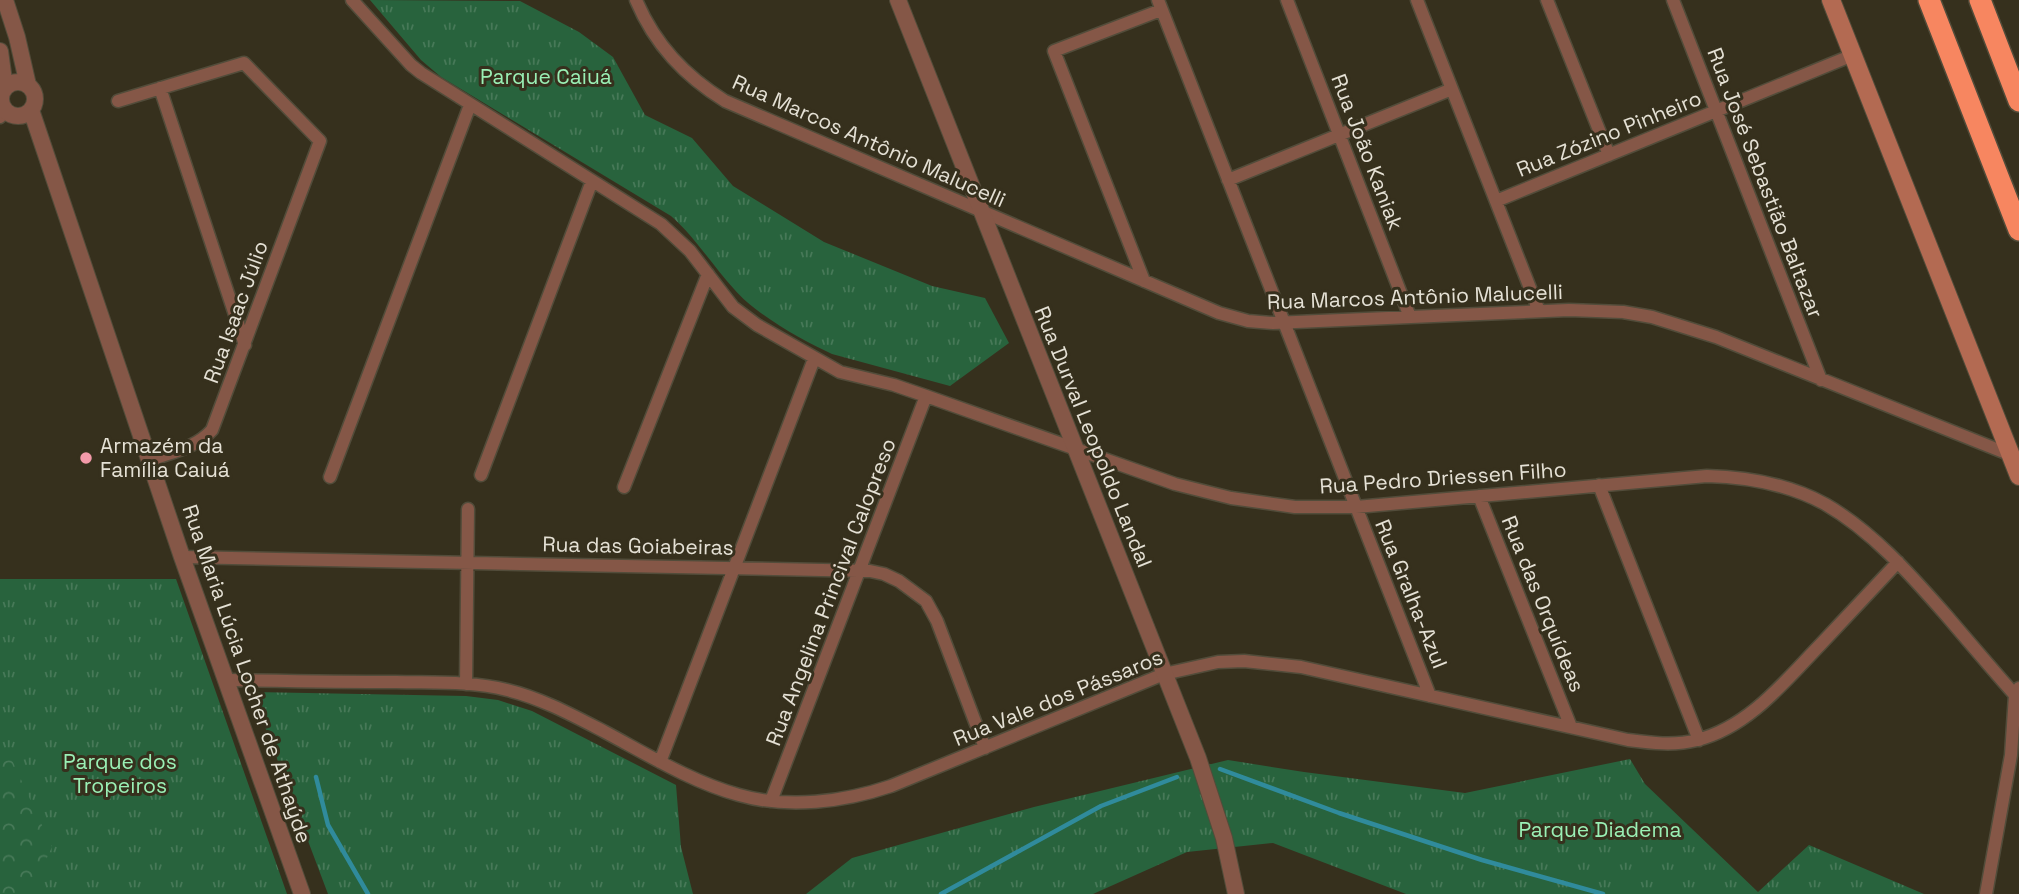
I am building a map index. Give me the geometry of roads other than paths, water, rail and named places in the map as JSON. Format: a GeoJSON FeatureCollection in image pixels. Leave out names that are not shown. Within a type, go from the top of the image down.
{"type":"FeatureCollection","features":[{"type":"Feature","properties":{"kind":"highway"},"geometry":{"type":"LineString","coordinates":[[1929,0],[2019,230]]}},
{"type":"Feature","properties":{"kind":"highway"},"geometry":{"type":"LineString","coordinates":[[1980,0],[2019,101]]}},
{"type":"Feature","properties":{"kind":"main road"},"geometry":{"type":"LineString","coordinates":[[1832,0],[2019,476]]}},
{"type":"Feature","properties":{"kind":"street"},"geometry":{"type":"LineString","coordinates":[[0,51],[5,88],[2,112],[17,115],[27,113],[35,99],[28,85],[5,0]]}},
{"type":"Feature","properties":{"kind":"street","name":"Rua Pedro Driessen Filho"},"geometry":{"type":"LineString","coordinates":[[352,0],[411,65],[432,81],[661,224],[677,237],[733,307],[744,316],[814,359],[847,375],[894,385],[1175,484],[1231,498],[1295,507],[1356,507],[1707,476],[1738,477],[1770,483],[1824,503],[1898,562],[2017,692]]}},
{"type":"Feature","properties":{"kind":"street","name":"Rua Marcos Antônio Malucelli"},"geometry":{"type":"LineString","coordinates":[[636,0],[652,32],[667,53],[704,88],[725,101],[1226,315],[1261,323],[1598,310],[1652,317],[1706,334],[2011,455]]}},
{"type":"Feature","properties":{"kind":"street","name":"Rua Durval Leopoldo Landal"},"geometry":{"type":"LineString","coordinates":[[898,0],[1198,758],[1224,838],[1236,894]]}},
{"type":"Feature","properties":{"kind":"street","name":"Rua João Kaniak"},"geometry":{"type":"LineString","coordinates":[[1287,0],[1410,317]]}},
{"type":"Feature","properties":{"kind":"street"},"geometry":{"type":"LineString","coordinates":[[1417,0],[1539,311]]}},
{"type":"Feature","properties":{"kind":"street"},"geometry":{"type":"LineString","coordinates":[[1548,0],[1609,155]]}},
{"type":"Feature","properties":{"kind":"street","name":"Rua José Sebastião Baltazar"},"geometry":{"type":"LineString","coordinates":[[1673,0],[1821,380]]}},
{"type":"Feature","properties":{"kind":"street"},"geometry":{"type":"LineString","coordinates":[[1144,281],[1054,51],[1159,5]]}},
{"type":"Feature","properties":{"kind":"street","name":"Rua Gralha-Azul"},"geometry":{"type":"LineString","coordinates":[[1159,5],[1430,696]]}},
{"type":"Feature","properties":{"kind":"street","name":"Rua Zózino Pinheiro"},"geometry":{"type":"LineString","coordinates":[[1496,201],[1853,55]]}},
{"type":"Feature","properties":{"kind":"street","name":"Rua Isaac Júlio"},"geometry":{"type":"LineString","coordinates":[[150,460],[195,445],[212,430],[320,141],[244,63],[160,88]]}},
{"type":"Feature","properties":{"kind":"street"},"geometry":{"type":"LineString","coordinates":[[5,88],[18,82],[28,85]]}},
{"type":"Feature","properties":{"kind":"street"},"geometry":{"type":"LineString","coordinates":[[118,101],[160,88],[245,345]]}},
{"type":"Feature","properties":{"kind":"street"},"geometry":{"type":"LineString","coordinates":[[1228,180],[1452,89]]}},
{"type":"Feature","properties":{"kind":"street"},"geometry":{"type":"LineString","coordinates":[[330,477],[470,105]]}},
{"type":"Feature","properties":{"kind":"street","name":"Rua Maria Lúcia Locher de Athaýde"},"geometry":{"type":"LineString","coordinates":[[31,110],[182,557],[302,894]]}},
{"type":"Feature","properties":{"kind":"street"},"geometry":{"type":"LineString","coordinates":[[481,475],[592,181]]}},
{"type":"Feature","properties":{"kind":"street"},"geometry":{"type":"LineString","coordinates":[[624,486],[708,274]]}},
{"type":"Feature","properties":{"kind":"street"},"geometry":{"type":"LineString","coordinates":[[660,762],[814,359]]}},
{"type":"Feature","properties":{"kind":"street","name":"Rua Angelina Princival Calopreso"},"geometry":{"type":"LineString","coordinates":[[771,801],[926,396]]}},
{"type":"Feature","properties":{"kind":"street"},"geometry":{"type":"LineString","coordinates":[[1599,485],[1699,740]]}},
{"type":"Feature","properties":{"kind":"street","name":"Rua das Orquídeas"},"geometry":{"type":"LineString","coordinates":[[1479,496],[1571,727]]}},
{"type":"Feature","properties":{"kind":"street"},"geometry":{"type":"LineString","coordinates":[[466,684],[468,509]]}},
{"type":"Feature","properties":{"kind":"street","name":"Rua das Goiabeiras"},"geometry":{"type":"LineString","coordinates":[[182,557],[860,570],[884,574],[926,601],[937,621],[985,748]]}},
{"type":"Feature","properties":{"kind":"street","name":"Rua Vale dos Pássaros"},"geometry":{"type":"LineString","coordinates":[[226,680],[466,684],[509,690],[585,722],[687,776],[724,791],[771,801],[830,800],[875,792],[1164,674],[1218,662],[1272,663],[1646,742],[1680,743],[1699,740],[1746,717],[1778,688],[1898,562]]}},
{"type":"Feature","properties":{"kind":"street"},"geometry":{"type":"LineString","coordinates":[[1986,894],[2011,755],[2017,692]]}},
{"type":"Feature","properties":{"kind":"waterway"},"geometry":{"type":"LineString","coordinates":[[1220,769],[1339,813],[1482,860],[1603,894]]}},
{"type":"Feature","properties":{"kind":"waterway"},"geometry":{"type":"LineString","coordinates":[[316,777],[328,825],[368,894]]}},
{"type":"Feature","properties":{"kind":"waterway"},"geometry":{"type":"LineString","coordinates":[[941,894],[1101,806],[1177,777]]}},
{"type":"Feature","properties":{"kind":"place","name":"Armazém da Família Caiuá"},"geometry":{"type":"Point","coordinates":[86,458]}},
{"type":"Feature","properties":{"kind":"park label","name":"Parque Caiuá"},"geometry":{"type":"Point","coordinates":[546,77]}},
{"type":"Feature","properties":{"kind":"park label","name":"Parque dos Tropeiros"},"geometry":{"type":"Point","coordinates":[120,774]}},
{"type":"Feature","properties":{"kind":"park label","name":"Parque Diadema"},"geometry":{"type":"Point","coordinates":[1600,830]}}]}
